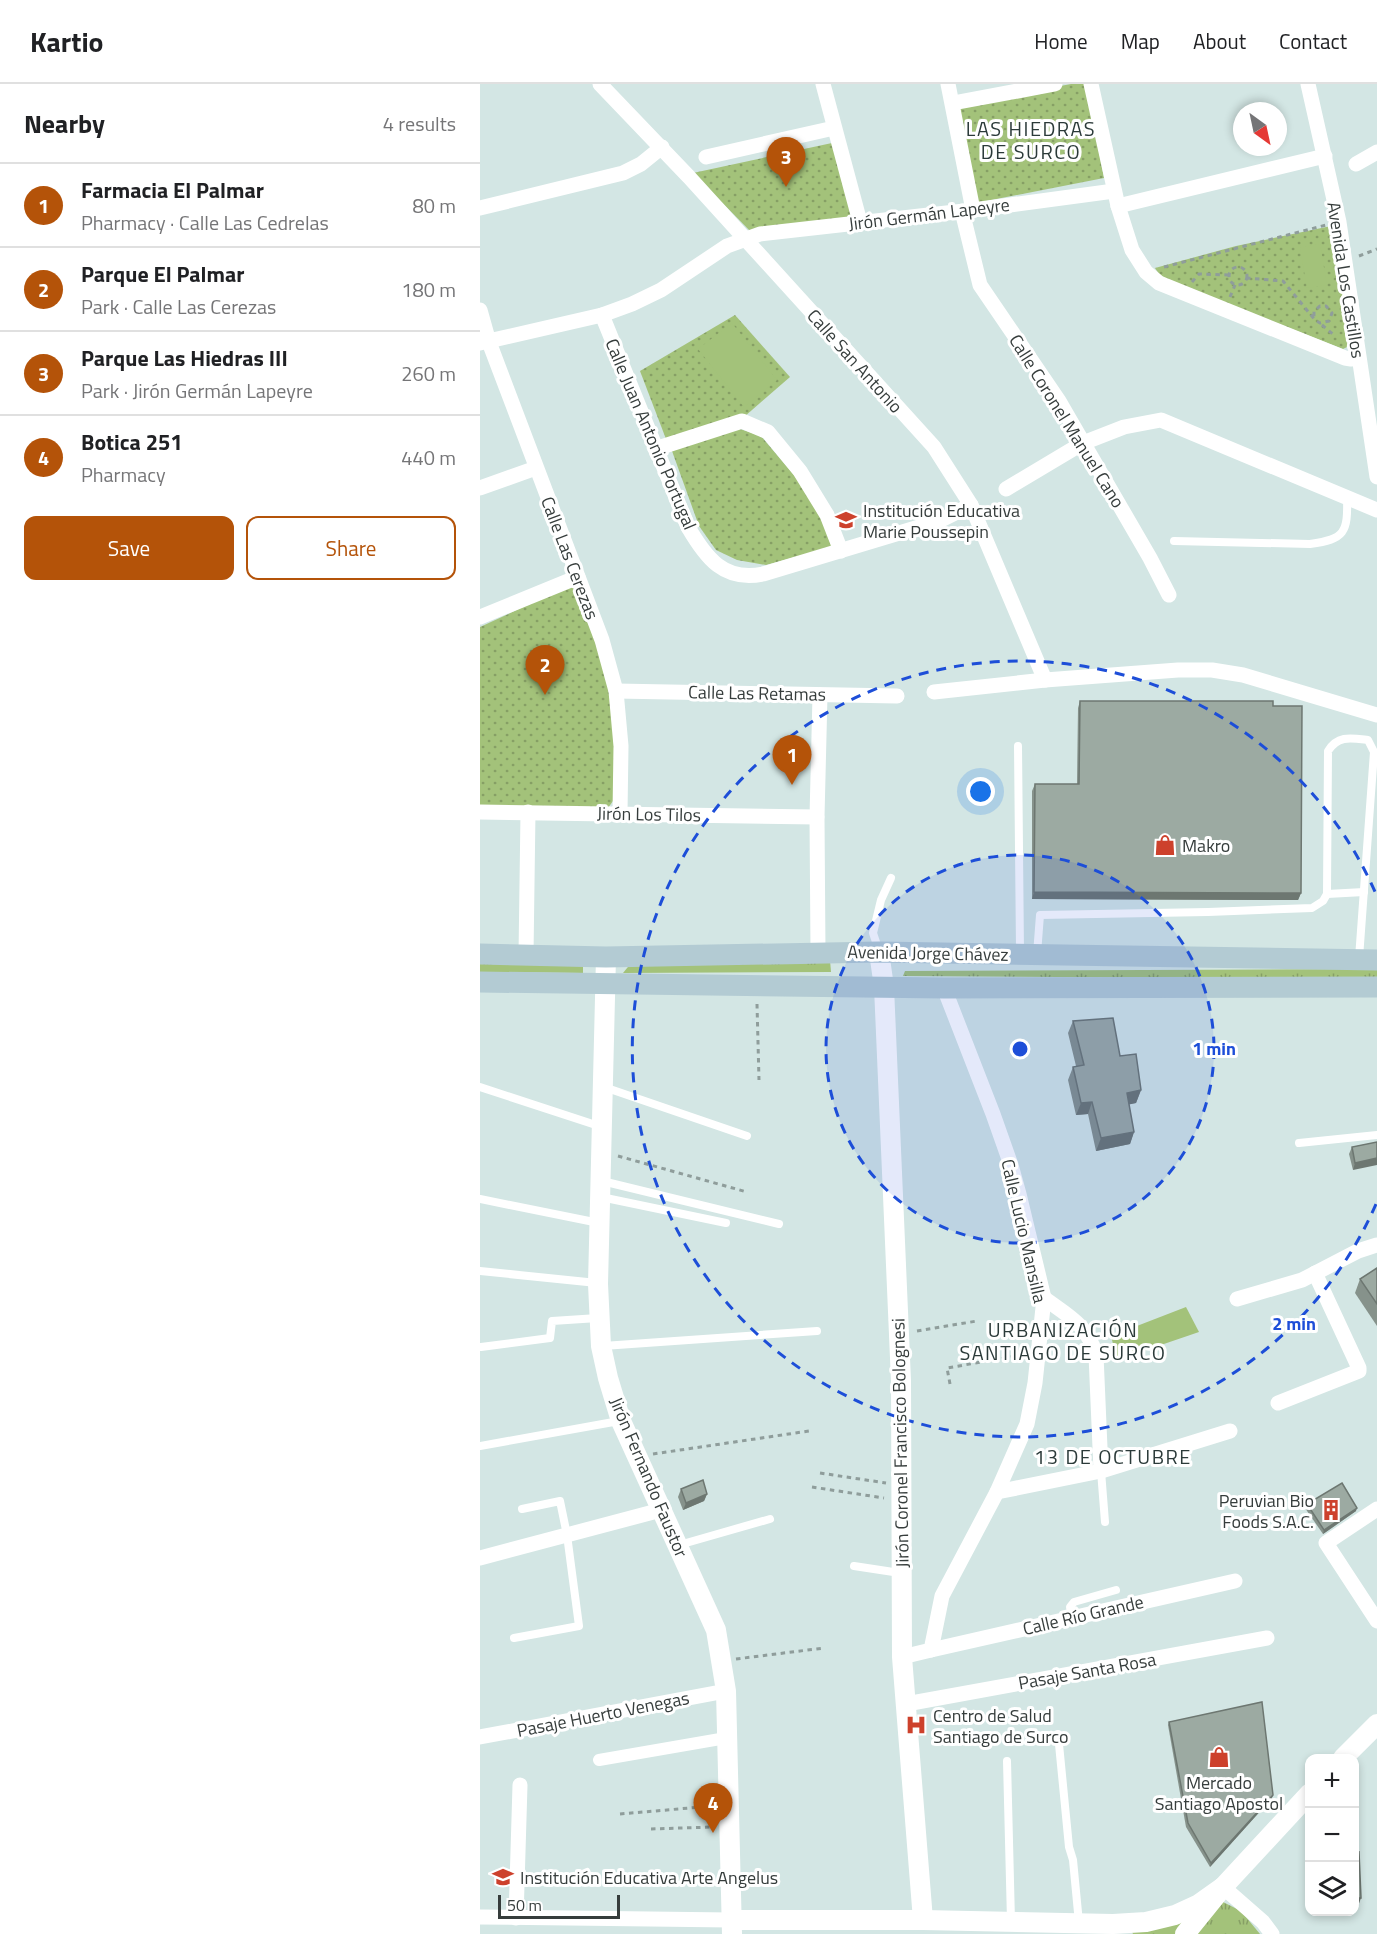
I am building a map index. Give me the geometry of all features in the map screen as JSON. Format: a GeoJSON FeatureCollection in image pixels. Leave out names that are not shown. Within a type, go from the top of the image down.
{"type":"FeatureCollection","features":[{"type":"Feature","properties":{"kind":"main road","name":"Avenida Jorge Chávez"},"geometry":{"type":"LineString","coordinates":[[480,954],[606,957],[879,952],[1368,960]]}},
{"type":"Feature","properties":{"kind":"main road","name":"Avenida Jorge Chávez"},"geometry":{"type":"LineString","coordinates":[[480,982],[944,988],[1377,987]]}},
{"type":"Feature","properties":{"kind":"street","name":"Calle San Antonio"},"geometry":{"type":"LineString","coordinates":[[600,84],[662,147],[934,447],[970,505],[1045,680]]}},
{"type":"Feature","properties":{"kind":"street"},"geometry":{"type":"LineString","coordinates":[[823,84],[860,222]]}},
{"type":"Feature","properties":{"kind":"street","name":"Calle Coronel Manuel Cano"},"geometry":{"type":"LineString","coordinates":[[948,84],[953,103],[967,210],[980,285],[1059,401],[1169,595]]}},
{"type":"Feature","properties":{"kind":"street"},"geometry":{"type":"LineString","coordinates":[[953,103],[1055,84]]}},
{"type":"Feature","properties":{"kind":"street"},"geometry":{"type":"LineString","coordinates":[[1091,84],[1118,206],[1132,250],[1146,272],[1159,283],[1345,358],[1358,358]]}},
{"type":"Feature","properties":{"kind":"street","name":"Avenida Los Castillos"},"geometry":{"type":"LineString","coordinates":[[1308,84],[1339,222],[1377,477]]}},
{"type":"Feature","properties":{"kind":"street"},"geometry":{"type":"LineString","coordinates":[[706,157],[834,128]]}},
{"type":"Feature","properties":{"kind":"street"},"geometry":{"type":"LineString","coordinates":[[480,208],[623,173],[641,164],[662,147]]}},
{"type":"Feature","properties":{"kind":"street"},"geometry":{"type":"LineString","coordinates":[[1356,164],[1377,152]]}},
{"type":"Feature","properties":{"kind":"street"},"geometry":{"type":"LineString","coordinates":[[1118,206],[1325,156]]}},
{"type":"Feature","properties":{"kind":"street","name":"Jirón Germán Lapeyre"},"geometry":{"type":"LineString","coordinates":[[484,343],[602,315],[633,304],[661,290],[727,246],[760,234],[1114,191]]}},
{"type":"Feature","properties":{"kind":"street","name":"Calle Las Cerezas"},"geometry":{"type":"LineString","coordinates":[[480,310],[484,343],[536,468],[602,639],[616,690],[621,746],[620,813]]}},
{"type":"Feature","properties":{"kind":"street","name":"Calle Juan Antonio Portugal"},"geometry":{"type":"LineString","coordinates":[[602,315],[688,527],[712,561],[728,572],[755,576],[939,521],[970,505]]}},
{"type":"Feature","properties":{"kind":"street"},"geometry":{"type":"LineString","coordinates":[[1006,489],[1083,443],[1124,427],[1161,420],[1377,510]]}},
{"type":"Feature","properties":{"kind":"street"},"geometry":{"type":"LineString","coordinates":[[655,449],[742,421],[768,432],[800,471],[827,515],[841,551]]}},
{"type":"Feature","properties":{"kind":"street"},"geometry":{"type":"LineString","coordinates":[[480,488],[536,468]]}},
{"type":"Feature","properties":{"kind":"street"},"geometry":{"type":"LineString","coordinates":[[480,617],[578,577]]}},
{"type":"Feature","properties":{"kind":"street"},"geometry":{"type":"LineString","coordinates":[[934,692],[1045,680],[1178,670],[1212,670],[1244,675],[1377,715]]}},
{"type":"Feature","properties":{"kind":"street","name":"Calle Las Retamas"},"geometry":{"type":"LineString","coordinates":[[616,690],[897,696]]}},
{"type":"Feature","properties":{"kind":"street"},"geometry":{"type":"LineString","coordinates":[[818,952],[817,817],[820,695]]}},
{"type":"Feature","properties":{"kind":"street","name":"Jirón Los Tilos"},"geometry":{"type":"LineString","coordinates":[[480,812],[817,817]]}},
{"type":"Feature","properties":{"kind":"street"},"geometry":{"type":"LineString","coordinates":[[526,955],[528,812]]}},
{"type":"Feature","properties":{"kind":"street","name":"Jirón Coronel Francisco Bolognesi"},"geometry":{"type":"LineString","coordinates":[[879,952],[884,987],[899,1334],[903,1657],[924,1927]]}},
{"type":"Feature","properties":{"kind":"street","name":"Jirón Fernando Faustor"},"geometry":{"type":"LineString","coordinates":[[606,957],[598,1284],[601,1346],[621,1421],[716,1630],[726,1691],[732,1927]]}},
{"type":"Feature","properties":{"kind":"street","name":"Calle Lucio Mansilla"},"geometry":{"type":"LineString","coordinates":[[931,1650],[940,1601],[997,1492],[1027,1424],[1035,1383],[1044,1298],[1011,1165],[944,988]]}},
{"type":"Feature","properties":{"kind":"street"},"geometry":{"type":"LineString","coordinates":[[1237,1299],[1302,1280],[1358,1251],[1377,1245]]}},
{"type":"Feature","properties":{"kind":"street"},"geometry":{"type":"LineString","coordinates":[[1278,1403],[1359,1371],[1316,1273]]}},
{"type":"Feature","properties":{"kind":"street"},"geometry":{"type":"LineString","coordinates":[[1044,1298],[1082,1327],[1092,1340],[1096,1355],[1101,1471]]}},
{"type":"Feature","properties":{"kind":"street"},"geometry":{"type":"LineString","coordinates":[[997,1492],[1101,1471],[1230,1431]]}},
{"type":"Feature","properties":{"kind":"street"},"geometry":{"type":"LineString","coordinates":[[1377,1509],[1326,1542],[1377,1621]]}},
{"type":"Feature","properties":{"kind":"street"},"geometry":{"type":"LineString","coordinates":[[480,1558],[660,1510]]}},
{"type":"Feature","properties":{"kind":"street","name":"Calle Río Grande"},"geometry":{"type":"LineString","coordinates":[[931,1650],[1235,1581]]}},
{"type":"Feature","properties":{"kind":"street","name":"Pasaje Santa Rosa"},"geometry":{"type":"LineString","coordinates":[[906,1704],[1267,1638]]}},
{"type":"Feature","properties":{"kind":"street"},"geometry":{"type":"LineString","coordinates":[[903,1657],[931,1650]]}},
{"type":"Feature","properties":{"kind":"street","name":"Pasaje Huerto Venegas"},"geometry":{"type":"LineString","coordinates":[[480,1737],[726,1691]]}},
{"type":"Feature","properties":{"kind":"street"},"geometry":{"type":"LineString","coordinates":[[1347,1754],[1377,1724]]}},
{"type":"Feature","properties":{"kind":"street"},"geometry":{"type":"LineString","coordinates":[[599,1760],[726,1738]]}},
{"type":"Feature","properties":{"kind":"street"},"geometry":{"type":"LineString","coordinates":[[516,1918],[520,1785]]}},
{"type":"Feature","properties":{"kind":"street"},"geometry":{"type":"LineString","coordinates":[[1185,1934],[1223,1887],[1305,1798]]}},
{"type":"Feature","properties":{"kind":"street"},"geometry":{"type":"LineString","coordinates":[[480,1917],[732,1927],[924,1927],[1012,1922],[1079,1924],[1117,1929],[1175,1915],[1198,1904],[1223,1887]]}},
{"type":"Feature","properties":{"kind":"street"},"geometry":{"type":"LineString","coordinates":[[1223,1887],[1272,1934]]}},
{"type":"Feature","properties":{"kind":"lane"},"geometry":{"type":"LineString","coordinates":[[1174,541],[1310,544],[1330,541],[1340,536],[1346,526],[1347,497]]}},
{"type":"Feature","properties":{"kind":"lane"},"geometry":{"type":"LineString","coordinates":[[1029,955],[1040,915],[1312,908],[1327,894],[1328,751],[1346,737],[1368,740],[1374,752],[1364,892],[1368,960]]}},
{"type":"Feature","properties":{"kind":"lane"},"geometry":{"type":"LineString","coordinates":[[1018,746],[1029,955]]}},
{"type":"Feature","properties":{"kind":"lane"},"geometry":{"type":"LineString","coordinates":[[879,952],[873,933],[881,900],[891,878]]}},
{"type":"Feature","properties":{"kind":"lane"},"geometry":{"type":"LineString","coordinates":[[1327,894],[1364,892]]}},
{"type":"Feature","properties":{"kind":"lane"},"geometry":{"type":"LineString","coordinates":[[480,1087],[603,1127]]}},
{"type":"Feature","properties":{"kind":"lane"},"geometry":{"type":"LineString","coordinates":[[604,1087],[747,1136]]}},
{"type":"Feature","properties":{"kind":"lane"},"geometry":{"type":"LineString","coordinates":[[1299,1143],[1377,1135]]}},
{"type":"Feature","properties":{"kind":"lane"},"geometry":{"type":"LineString","coordinates":[[601,1189],[726,1223]]}},
{"type":"Feature","properties":{"kind":"lane"},"geometry":{"type":"LineString","coordinates":[[601,1189],[778,1224]]}},
{"type":"Feature","properties":{"kind":"lane"},"geometry":{"type":"LineString","coordinates":[[480,1200],[600,1224]]}},
{"type":"Feature","properties":{"kind":"lane"},"geometry":{"type":"LineString","coordinates":[[480,1271],[598,1284]]}},
{"type":"Feature","properties":{"kind":"lane"},"geometry":{"type":"LineString","coordinates":[[481,1347],[550,1338],[552,1321],[600,1318]]}},
{"type":"Feature","properties":{"kind":"lane"},"geometry":{"type":"LineString","coordinates":[[601,1346],[817,1330]]}},
{"type":"Feature","properties":{"kind":"lane"},"geometry":{"type":"LineString","coordinates":[[480,1446],[621,1421]]}},
{"type":"Feature","properties":{"kind":"lane"},"geometry":{"type":"LineString","coordinates":[[1101,1471],[1105,1522]]}},
{"type":"Feature","properties":{"kind":"lane"},"geometry":{"type":"LineString","coordinates":[[514,1638],[579,1626],[567,1535],[560,1501],[522,1509]]}},
{"type":"Feature","properties":{"kind":"lane"},"geometry":{"type":"LineString","coordinates":[[677,1546],[770,1519]]}},
{"type":"Feature","properties":{"kind":"lane"},"geometry":{"type":"LineString","coordinates":[[854,1566],[902,1574]]}},
{"type":"Feature","properties":{"kind":"lane"},"geometry":{"type":"LineString","coordinates":[[1072,1618],[1071,1607],[1074,1602],[1116,1590]]}},
{"type":"Feature","properties":{"kind":"lane"},"geometry":{"type":"LineString","coordinates":[[1058,1734],[1079,1924]]}},
{"type":"Feature","properties":{"kind":"lane"},"geometry":{"type":"LineString","coordinates":[[1007,1761],[1012,1922]]}},
{"type":"Feature","properties":{"kind":"path"},"geometry":{"type":"LineString","coordinates":[[1146,272],[1339,222]]}},
{"type":"Feature","properties":{"kind":"path"},"geometry":{"type":"LineString","coordinates":[[1239,267],[1246,272],[1246,278],[1243,283],[1235,285],[1229,275],[1231,270],[1239,267]]}},
{"type":"Feature","properties":{"kind":"path"},"geometry":{"type":"LineString","coordinates":[[1188,285],[1200,274],[1229,275]]}},
{"type":"Feature","properties":{"kind":"path"},"geometry":{"type":"LineString","coordinates":[[1246,278],[1282,281],[1317,322],[1323,324],[1329,321],[1332,313],[1326,306],[1320,306],[1314,311],[1314,317]]}},
{"type":"Feature","properties":{"kind":"path"},"geometry":{"type":"LineString","coordinates":[[1228,302],[1235,285]]}},
{"type":"Feature","properties":{"kind":"path"},"geometry":{"type":"LineString","coordinates":[[756,985],[759,1080]]}},
{"type":"Feature","properties":{"kind":"path"},"geometry":{"type":"LineString","coordinates":[[602,1152],[747,1192]]}},
{"type":"Feature","properties":{"kind":"path"},"geometry":{"type":"LineString","coordinates":[[899,1334],[977,1321]]}},
{"type":"Feature","properties":{"kind":"path"},"geometry":{"type":"LineString","coordinates":[[950,1384],[947,1368],[1039,1352]]}},
{"type":"Feature","properties":{"kind":"path"},"geometry":{"type":"LineString","coordinates":[[637,1457],[809,1431]]}},
{"type":"Feature","properties":{"kind":"path"},"geometry":{"type":"LineString","coordinates":[[820,1473],[901,1493]]}},
{"type":"Feature","properties":{"kind":"path"},"geometry":{"type":"LineString","coordinates":[[812,1487],[901,1493]]}},
{"type":"Feature","properties":{"kind":"path"},"geometry":{"type":"LineString","coordinates":[[721,1661],[824,1648]]}},
{"type":"Feature","properties":{"kind":"path"},"geometry":{"type":"LineString","coordinates":[[620,1814],[728,1805]]}},
{"type":"Feature","properties":{"kind":"path"},"geometry":{"type":"LineString","coordinates":[[651,1829],[729,1826]]}},
{"type":"Feature","properties":{"kind":"green space"},"geometry":{"type":"Polygon","coordinates":[[[1071,84],[1086,84],[1104,178],[976,203],[958,105],[1071,84]]]}},
{"type":"Feature","properties":{"kind":"green space"},"geometry":{"type":"Polygon","coordinates":[[[832,143],[855,219],[751,232],[693,173],[832,143]]]}},
{"type":"Feature","properties":{"kind":"green space"},"geometry":{"type":"Polygon","coordinates":[[[1331,226],[1351,340],[1349,346],[1343,349],[1169,281],[1155,268],[1236,246],[1331,226]]]}},
{"type":"Feature","properties":{"kind":"green space"},"geometry":{"type":"Polygon","coordinates":[[[1320,244],[1327,285],[1307,288],[1300,248],[1320,244]]]}},
{"type":"Feature","properties":{"kind":"green space"},"geometry":{"type":"Polygon","coordinates":[[[735,315],[790,377],[744,417],[666,439],[640,371],[735,315]]]}},
{"type":"Feature","properties":{"kind":"green space"},"geometry":{"type":"Polygon","coordinates":[[[732,323],[777,380],[744,407],[698,349],[732,323]]]}},
{"type":"Feature","properties":{"kind":"green space"},"geometry":{"type":"Polygon","coordinates":[[[737,428],[761,436],[794,475],[818,507],[832,547],[766,565],[737,560],[716,550],[699,526],[672,451],[737,428]]]}},
{"type":"Feature","properties":{"kind":"green space"},"geometry":{"type":"Polygon","coordinates":[[[573,584],[598,641],[613,703],[617,753],[613,801],[608,808],[480,809],[480,627],[573,584]]]}},
{"type":"Feature","properties":{"kind":"green space"},"geometry":{"type":"Polygon","coordinates":[[[830,960],[831,972],[623,973],[632,962],[830,960]]]}},
{"type":"Feature","properties":{"kind":"green space"},"geometry":{"type":"Polygon","coordinates":[[[480,963],[583,964],[583,973],[480,972],[480,963]]]}},
{"type":"Feature","properties":{"kind":"green space"},"geometry":{"type":"Polygon","coordinates":[[[1377,969],[1377,979],[903,976],[905,971],[1377,969]]]}},
{"type":"Feature","properties":{"kind":"green space"},"geometry":{"type":"Polygon","coordinates":[[[1186,1307],[1199,1332],[1117,1360],[1111,1336],[1186,1307]]]}},
{"type":"Feature","properties":{"kind":"green space"},"geometry":{"type":"Polygon","coordinates":[[[1223,1902],[1241,1911],[1260,1934],[1193,1934],[1223,1902]]]}},
{"type":"Feature","properties":{"kind":"green space"},"geometry":{"type":"Polygon","coordinates":[[[1196,1913],[1177,1934],[1133,1934],[1132,1932],[1196,1913]]]}},
{"type":"Feature","properties":{"kind":"building","name":"Makro"},"geometry":{"type":"Polygon","coordinates":[[[1080,701],[1273,701],[1273,706],[1302,706],[1301,893],[1034,892],[1035,784],[1079,784],[1080,701]]]}},
{"type":"Feature","properties":{"kind":"building"},"geometry":{"type":"Polygon","coordinates":[[[1113,1018],[1120,1056],[1136,1054],[1141,1090],[1127,1093],[1134,1132],[1101,1138],[1092,1102],[1081,1103],[1073,1067],[1084,1065],[1073,1021],[1113,1018]]]}},
{"type":"Feature","properties":{"kind":"building"},"geometry":{"type":"Polygon","coordinates":[[[1377,1142],[1377,1158],[1355,1163],[1352,1147],[1377,1142]]]}},
{"type":"Feature","properties":{"kind":"building"},"geometry":{"type":"Polygon","coordinates":[[[1377,1268],[1377,1304],[1360,1279],[1377,1268]]]}},
{"type":"Feature","properties":{"kind":"building"},"geometry":{"type":"Polygon","coordinates":[[[703,1480],[707,1494],[686,1503],[681,1489],[703,1480]]]}},
{"type":"Feature","properties":{"kind":"building","name":"Peruvian Bio Foods S.A.C."},"geometry":{"type":"Polygon","coordinates":[[[1342,1483],[1357,1508],[1324,1530],[1307,1504],[1342,1483]]]}},
{"type":"Feature","properties":{"kind":"building","name":"Mercado Santiago Apostol"},"geometry":{"type":"Polygon","coordinates":[[[1262,1702],[1273,1795],[1211,1863],[1188,1823],[1169,1722],[1262,1702]]]}},
{"type":"Feature","properties":{"kind":"building"},"geometry":{"type":"Polygon","coordinates":[[[1359,1852],[1361,1898],[1359,1898],[1359,1852]]]}},
{"type":"Feature","properties":{"kind":"place","name":"Parque Las Hiedras III"},"geometry":{"type":"Point","coordinates":[786,187]}},
{"type":"Feature","properties":{"kind":"place","name":"Institución Educativa Marie Poussepin"},"geometry":{"type":"Point","coordinates":[846,520]}},
{"type":"Feature","properties":{"kind":"place","name":"Parque El Palmar"},"geometry":{"type":"Point","coordinates":[545,695]}},
{"type":"Feature","properties":{"kind":"place","name":"Farmacia El Palmar"},"geometry":{"type":"Point","coordinates":[792,785]}},
{"type":"Feature","properties":{"kind":"place","name":"Makro"},"geometry":{"type":"Point","coordinates":[1165,845]}},
{"type":"Feature","properties":{"kind":"place","name":"Peruvian Bio Foods S.A.C."},"geometry":{"type":"Point","coordinates":[1331,1510]}},
{"type":"Feature","properties":{"kind":"place","name":"Centro de Salud Santiago de Surco"},"geometry":{"type":"Point","coordinates":[916,1725]}},
{"type":"Feature","properties":{"kind":"place","name":"Mercado Santiago Apostol"},"geometry":{"type":"Point","coordinates":[1219,1757]}},
{"type":"Feature","properties":{"kind":"place","name":"Botica 251"},"geometry":{"type":"Point","coordinates":[713,1833]}},
{"type":"Feature","properties":{"kind":"place","name":"Institución Educativa Arte Angelus"},"geometry":{"type":"Point","coordinates":[503,1877]}},
{"type":"Feature","properties":{"kind":"district","name":"LAS HIEDRAS DE SURCO"},"geometry":{"type":"Point","coordinates":[1031,140]}},
{"type":"Feature","properties":{"kind":"district","name":"URBANIZACIÓN SANTIAGO DE SURCO"},"geometry":{"type":"Point","coordinates":[1063,1340]}},
{"type":"Feature","properties":{"kind":"district","name":"13 DE OCTUBRE"},"geometry":{"type":"Point","coordinates":[1113,1456]}}]}
